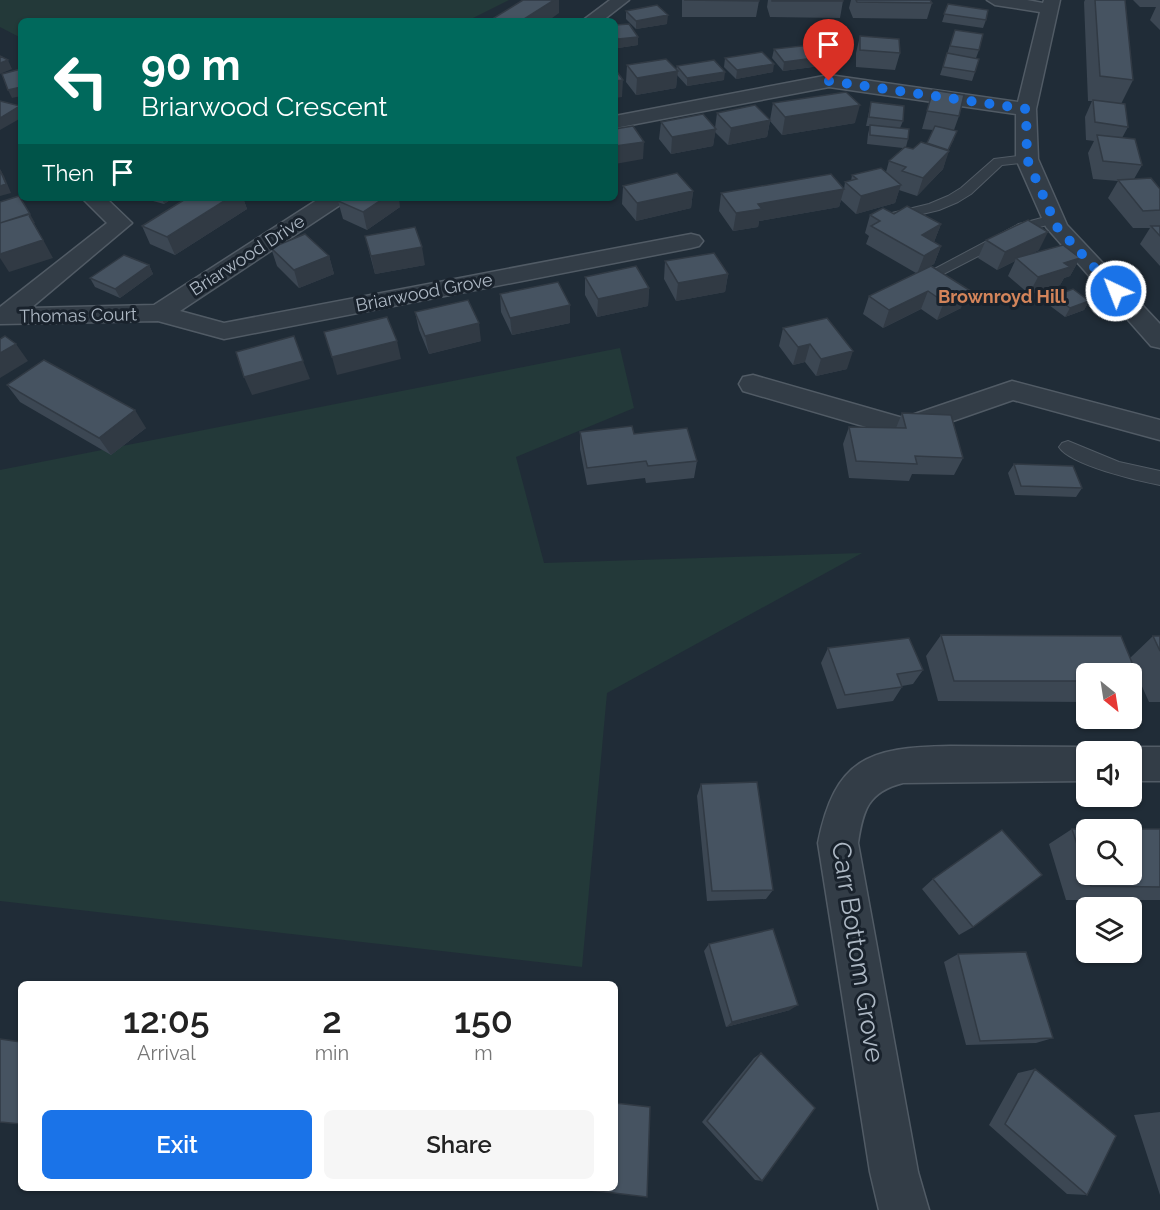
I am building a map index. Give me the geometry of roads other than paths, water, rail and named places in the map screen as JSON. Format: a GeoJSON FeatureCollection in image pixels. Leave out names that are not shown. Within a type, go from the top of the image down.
{"type":"FeatureCollection","features":[{"type":"Feature","properties":{"kind":"street"},"geometry":{"type":"LineString","coordinates":[[595,18],[621,0]]}},
{"type":"Feature","properties":{"kind":"street"},"geometry":{"type":"LineString","coordinates":[[995,0],[1052,4],[1026,109],[1027,159],[1057,227],[1160,340]]}},
{"type":"Feature","properties":{"kind":"street"},"geometry":{"type":"LineString","coordinates":[[618,121],[829,81],[1026,109]]}},
{"type":"Feature","properties":{"kind":"street","name":"Thomas Court"},"geometry":{"type":"LineString","coordinates":[[96,201],[121,223],[4,317],[159,313]]}},
{"type":"Feature","properties":{"kind":"street","name":"Briarwood Drive"},"geometry":{"type":"LineString","coordinates":[[159,313],[330,201]]}},
{"type":"Feature","properties":{"kind":"street","name":"Briarwood Grove"},"geometry":{"type":"LineString","coordinates":[[159,313],[224,332],[691,241]]}},
{"type":"Feature","properties":{"kind":"street"},"geometry":{"type":"LineString","coordinates":[[753,384],[904,428],[1012,390],[1160,430]]}},
{"type":"Feature","properties":{"kind":"street","name":"Carr Bottom Grove"},"geometry":{"type":"LineString","coordinates":[[904,1210],[894,1172],[838,843],[840,822],[847,802],[858,786],[872,776],[903,764],[1076,764]]}},
{"type":"Feature","properties":{"kind":"street"},"geometry":{"type":"LineString","coordinates":[[1142,764],[1160,764]]}},
{"type":"Feature","properties":{"kind":"lane"},"geometry":{"type":"LineString","coordinates":[[884,219],[934,207],[953,199],[966,191],[998,162],[1027,159]]}},
{"type":"Feature","properties":{"kind":"lane"},"geometry":{"type":"LineString","coordinates":[[902,290],[1024,227],[1053,219]]}},
{"type":"Feature","properties":{"kind":"lane"},"geometry":{"type":"LineString","coordinates":[[1068,447],[1097,463],[1136,475],[1160,478]]}},
{"type":"Feature","properties":{"kind":"district","name":"Brownroyd Hill"},"geometry":{"type":"Point","coordinates":[1002,296]}}]}
